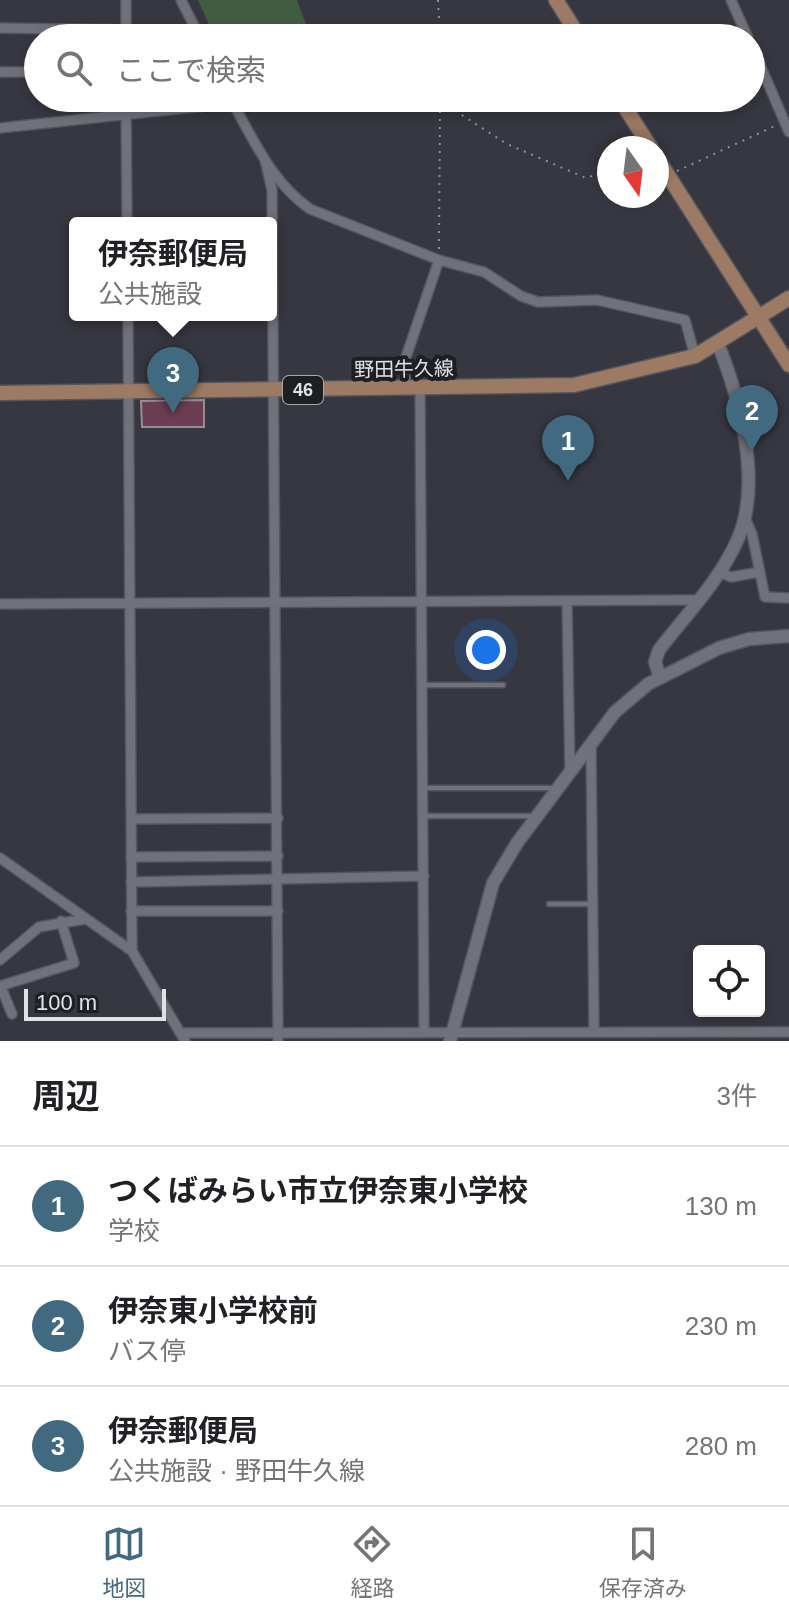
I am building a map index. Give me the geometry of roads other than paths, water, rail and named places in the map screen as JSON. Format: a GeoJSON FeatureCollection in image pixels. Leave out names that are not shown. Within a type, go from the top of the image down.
{"type":"FeatureCollection","features":[{"type":"Feature","properties":{"kind":"main road"},"geometry":{"type":"LineString","coordinates":[[556,0],[571,24]]}},
{"type":"Feature","properties":{"kind":"main road"},"geometry":{"type":"LineString","coordinates":[[628,112],[643,136]]}},
{"type":"Feature","properties":{"kind":"main road"},"geometry":{"type":"LineString","coordinates":[[669,178],[789,365]]}},
{"type":"Feature","properties":{"kind":"main road","name":"野田牛久線"},"geometry":{"type":"LineString","coordinates":[[0,393],[574,385],[695,356],[789,298]]}},
{"type":"Feature","properties":{"kind":"street"},"geometry":{"type":"LineString","coordinates":[[126,0],[126,24]]}},
{"type":"Feature","properties":{"kind":"street"},"geometry":{"type":"LineString","coordinates":[[181,0],[193,24]]}},
{"type":"Feature","properties":{"kind":"street"},"geometry":{"type":"LineString","coordinates":[[731,0],[742,24]]}},
{"type":"Feature","properties":{"kind":"street"},"geometry":{"type":"LineString","coordinates":[[0,28],[24,29]]}},
{"type":"Feature","properties":{"kind":"street"},"geometry":{"type":"LineString","coordinates":[[0,72],[24,72]]}},
{"type":"Feature","properties":{"kind":"street"},"geometry":{"type":"LineString","coordinates":[[765,76],[787,127]]}},
{"type":"Feature","properties":{"kind":"street"},"geometry":{"type":"LineString","coordinates":[[0,128],[141,112]]}},
{"type":"Feature","properties":{"kind":"street"},"geometry":{"type":"LineString","coordinates":[[239,112],[265,160],[293,197],[310,209],[439,260],[484,272],[521,296],[538,302],[597,300],[685,320],[695,356]]}},
{"type":"Feature","properties":{"kind":"street"},"geometry":{"type":"LineString","coordinates":[[126,114],[127,217]]}},
{"type":"Feature","properties":{"kind":"street"},"geometry":{"type":"LineString","coordinates":[[265,160],[272,190],[272,217]]}},
{"type":"Feature","properties":{"kind":"street"},"geometry":{"type":"LineString","coordinates":[[424,1030],[422,602],[413,388],[406,357],[439,260]]}},
{"type":"Feature","properties":{"kind":"street"},"geometry":{"type":"LineString","coordinates":[[128,321],[132,951]]}},
{"type":"Feature","properties":{"kind":"street"},"geometry":{"type":"LineString","coordinates":[[274,321],[278,1037]]}},
{"type":"Feature","properties":{"kind":"street"},"geometry":{"type":"LineString","coordinates":[[660,677],[655,662],[659,650],[719,572],[738,539],[745,518],[747,479],[743,444],[729,373],[718,344]]}},
{"type":"Feature","properties":{"kind":"street"},"geometry":{"type":"LineString","coordinates":[[745,518],[752,534],[765,597],[789,598]]}},
{"type":"Feature","properties":{"kind":"street"},"geometry":{"type":"LineString","coordinates":[[719,572],[731,577],[760,572]]}},
{"type":"Feature","properties":{"kind":"street"},"geometry":{"type":"LineString","coordinates":[[0,604],[697,600]]}},
{"type":"Feature","properties":{"kind":"street"},"geometry":{"type":"LineString","coordinates":[[567,601],[570,773]]}},
{"type":"Feature","properties":{"kind":"street"},"geometry":{"type":"LineString","coordinates":[[451,1036],[484,904],[505,861],[624,701],[660,677],[733,643],[789,636]]}},
{"type":"Feature","properties":{"kind":"street"},"geometry":{"type":"LineString","coordinates":[[591,744],[594,1031]]}},
{"type":"Feature","properties":{"kind":"street"},"geometry":{"type":"LineString","coordinates":[[131,819],[278,818]]}},
{"type":"Feature","properties":{"kind":"street"},"geometry":{"type":"LineString","coordinates":[[131,857],[278,856]]}},
{"type":"Feature","properties":{"kind":"street"},"geometry":{"type":"LineString","coordinates":[[0,858],[132,951],[183,1037],[278,1037],[424,1030],[451,1036],[594,1031],[634,1036],[738,1036],[789,1032]]}},
{"type":"Feature","properties":{"kind":"street"},"geometry":{"type":"LineString","coordinates":[[131,882],[424,876]]}},
{"type":"Feature","properties":{"kind":"street"},"geometry":{"type":"LineString","coordinates":[[131,911],[278,911]]}},
{"type":"Feature","properties":{"kind":"street"},"geometry":{"type":"LineString","coordinates":[[0,960],[39,927],[85,919]]}},
{"type":"Feature","properties":{"kind":"street"},"geometry":{"type":"LineString","coordinates":[[12,1014],[0,986],[74,963],[61,921]]}},
{"type":"Feature","properties":{"kind":"lane"},"geometry":{"type":"LineString","coordinates":[[423,685],[503,685]]}},
{"type":"Feature","properties":{"kind":"lane"},"geometry":{"type":"LineString","coordinates":[[423,788],[559,788]]}},
{"type":"Feature","properties":{"kind":"lane"},"geometry":{"type":"LineString","coordinates":[[424,816],[538,816]]}},
{"type":"Feature","properties":{"kind":"lane"},"geometry":{"type":"LineString","coordinates":[[549,904],[593,904]]}},
{"type":"Feature","properties":{"kind":"place","name":"伊奈郵便局"},"geometry":{"type":"Point","coordinates":[173,413]}},
{"type":"Feature","properties":{"kind":"place","name":"伊奈東小学校前"},"geometry":{"type":"Point","coordinates":[752,451]}},
{"type":"Feature","properties":{"kind":"place","name":"つくばみらい市立伊奈東小学校"},"geometry":{"type":"Point","coordinates":[568,481]}}]}
